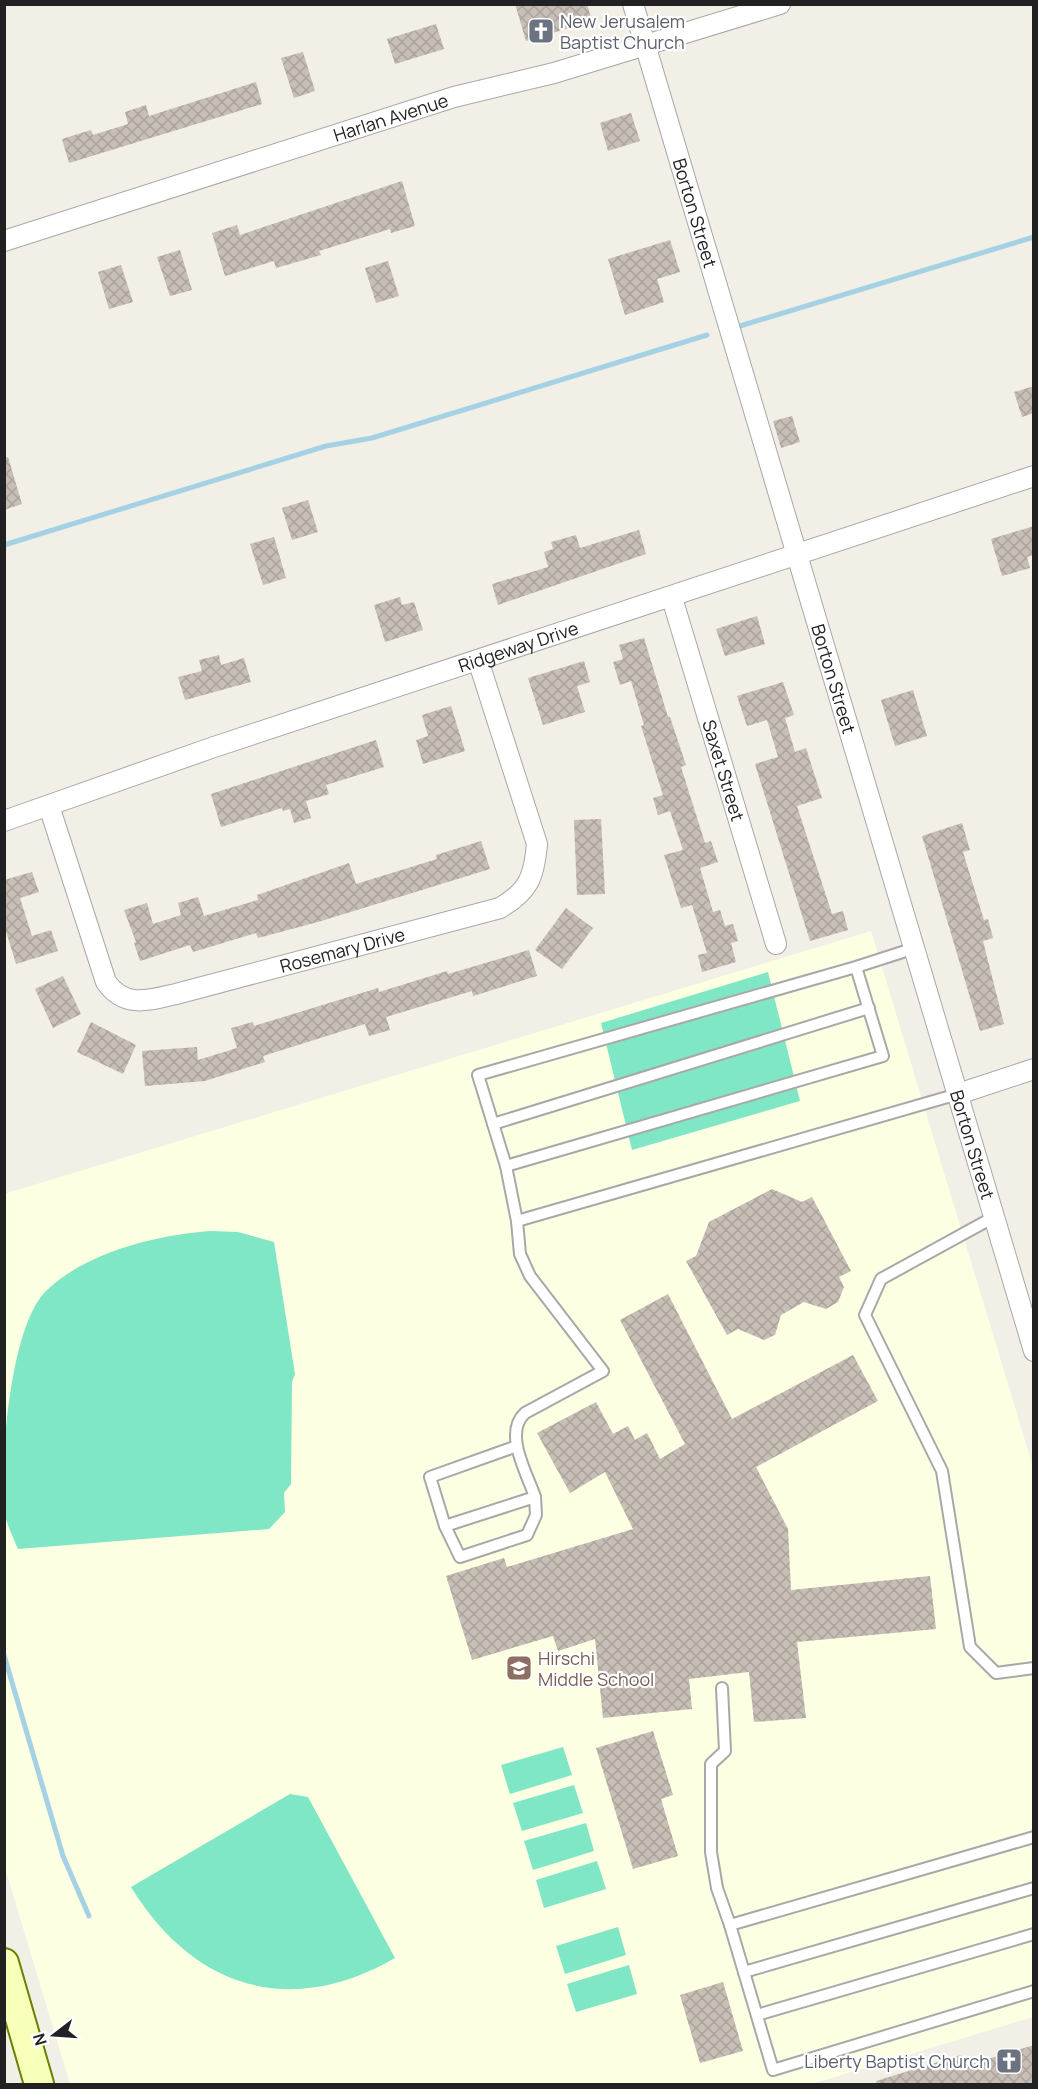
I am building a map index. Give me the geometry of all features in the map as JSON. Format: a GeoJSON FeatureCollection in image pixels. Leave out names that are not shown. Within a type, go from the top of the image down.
{"type":"FeatureCollection","features":[{"type":"Feature","properties":{"kind":"street","name":"Borton Street"},"geometry":{"type":"LineString","coordinates":[[633,4],[994,1217],[1026,1301],[1034,1351]]}},
{"type":"Feature","properties":{"kind":"street","name":"Harlan Avenue"},"geometry":{"type":"LineString","coordinates":[[4,241],[454,97],[554,72],[780,4]]}},
{"type":"Feature","properties":{"kind":"street","name":"Ridgeway Drive"},"geometry":{"type":"LineString","coordinates":[[4,821],[214,747],[672,598],[1034,476]]}},
{"type":"Feature","properties":{"kind":"street","name":"Saxet Street"},"geometry":{"type":"LineString","coordinates":[[672,598],[776,944]]}},
{"type":"Feature","properties":{"kind":"street","name":"Rosemary Drive"},"geometry":{"type":"LineString","coordinates":[[49,806],[106,982],[114,994],[131,1000],[145,1001],[176,994],[500,908],[517,898],[530,881],[535,867],[537,844],[478,660]]}},
{"type":"Feature","properties":{"kind":"street"},"geometry":{"type":"LineString","coordinates":[[958,1094],[1034,1069]]}},
{"type":"Feature","properties":{"kind":"street"},"geometry":{"type":"LineString","coordinates":[[4,1963],[33,2080]]}},
{"type":"Feature","properties":{"kind":"lane"},"geometry":{"type":"LineString","coordinates":[[518,1446],[430,1477],[446,1526],[460,1557],[527,1534],[536,1515],[535,1497],[518,1446],[515,1430],[517,1420],[525,1413],[603,1371],[530,1276],[520,1254],[517,1221],[506,1166],[478,1075],[915,948]]}},
{"type":"Feature","properties":{"kind":"lane"},"geometry":{"type":"LineString","coordinates":[[506,1166],[883,1056],[856,967]]}},
{"type":"Feature","properties":{"kind":"lane"},"geometry":{"type":"LineString","coordinates":[[493,1124],[869,1008]]}},
{"type":"Feature","properties":{"kind":"lane"},"geometry":{"type":"LineString","coordinates":[[517,1221],[958,1094]]}},
{"type":"Feature","properties":{"kind":"lane"},"geometry":{"type":"LineString","coordinates":[[994,1217],[881,1280],[865,1315],[942,1471],[970,1647],[996,1673],[1034,1668]]}},
{"type":"Feature","properties":{"kind":"lane"},"geometry":{"type":"LineString","coordinates":[[446,1526],[535,1497]]}},
{"type":"Feature","properties":{"kind":"lane"},"geometry":{"type":"LineString","coordinates":[[722,1688],[725,1751],[711,1764],[711,1852],[717,1888],[773,2070],[1034,1991]]}},
{"type":"Feature","properties":{"kind":"lane"},"geometry":{"type":"LineString","coordinates":[[729,1925],[1034,1837]]}},
{"type":"Feature","properties":{"kind":"lane"},"geometry":{"type":"LineString","coordinates":[[744,1972],[1034,1888]]}},
{"type":"Feature","properties":{"kind":"lane"},"geometry":{"type":"LineString","coordinates":[[757,2015],[1034,1934]]}},
{"type":"Feature","properties":{"kind":"shaded area","name":"Hirschi Middle School"},"geometry":{"type":"Polygon","coordinates":[[[871,931],[1033,1467],[1033,2017],[812,2084],[70,2084],[5,1868],[4,1194],[871,931]]]}},
{"type":"Feature","properties":{"kind":"green space"},"geometry":{"type":"Polygon","coordinates":[[[768,972],[800,1101],[632,1150],[601,1023],[768,972]]]}},
{"type":"Feature","properties":{"kind":"green space"},"geometry":{"type":"Polygon","coordinates":[[[210,1231],[238,1232],[274,1242],[295,1374],[292,1382],[291,1484],[284,1493],[285,1512],[269,1529],[18,1549],[4,1510],[6,1428],[16,1363],[34,1308],[46,1291],[62,1277],[101,1256],[145,1241],[210,1231]]]}},
{"type":"Feature","properties":{"kind":"green space"},"geometry":{"type":"Polygon","coordinates":[[[563,1747],[572,1775],[510,1794],[501,1765],[563,1747]]]}},
{"type":"Feature","properties":{"kind":"green space"},"geometry":{"type":"Polygon","coordinates":[[[574,1785],[583,1813],[522,1831],[513,1803],[574,1785]]]}},
{"type":"Feature","properties":{"kind":"green space"},"geometry":{"type":"Polygon","coordinates":[[[290,1794],[308,1797],[395,1958],[356,1977],[318,1987],[281,1989],[246,1983],[214,1970],[184,1949],[156,1922],[131,1887],[290,1794]]]}},
{"type":"Feature","properties":{"kind":"green space"},"geometry":{"type":"Polygon","coordinates":[[[586,1823],[594,1851],[533,1870],[524,1841],[586,1823]]]}},
{"type":"Feature","properties":{"kind":"green space"},"geometry":{"type":"Polygon","coordinates":[[[597,1861],[606,1889],[544,1908],[536,1880],[597,1861]]]}},
{"type":"Feature","properties":{"kind":"green space"},"geometry":{"type":"Polygon","coordinates":[[[618,1927],[626,1955],[565,1974],[556,1946],[618,1927]]]}},
{"type":"Feature","properties":{"kind":"green space"},"geometry":{"type":"Polygon","coordinates":[[[629,1965],[637,1994],[576,2012],[567,1984],[629,1965]]]}},
{"type":"Feature","properties":{"kind":"building","name":"New Jerusalem Baptist Church"},"geometry":{"type":"Polygon","coordinates":[[[515,4],[587,4],[592,21],[526,41],[515,4]]]}},
{"type":"Feature","properties":{"kind":"building"},"geometry":{"type":"Polygon","coordinates":[[[436,24],[444,49],[395,64],[387,39],[436,24]]]}},
{"type":"Feature","properties":{"kind":"building"},"geometry":{"type":"Polygon","coordinates":[[[303,52],[315,91],[294,98],[281,58],[303,52]]]}},
{"type":"Feature","properties":{"kind":"building"},"geometry":{"type":"Polygon","coordinates":[[[256,82],[262,104],[69,163],[62,139],[91,130],[93,135],[128,124],[125,112],[146,105],[149,116],[256,82]]]}},
{"type":"Feature","properties":{"kind":"building"},"geometry":{"type":"Polygon","coordinates":[[[631,113],[640,141],[608,151],[600,123],[631,113]]]}},
{"type":"Feature","properties":{"kind":"building"},"geometry":{"type":"Polygon","coordinates":[[[402,181],[415,226],[391,233],[390,229],[319,251],[321,255],[276,268],[274,261],[225,276],[212,233],[237,225],[240,235],[402,181]]]}},
{"type":"Feature","properties":{"kind":"building"},"geometry":{"type":"Polygon","coordinates":[[[670,240],[680,272],[657,279],[664,302],[625,315],[608,259],[670,240]]]}},
{"type":"Feature","properties":{"kind":"building"},"geometry":{"type":"Polygon","coordinates":[[[180,250],[192,290],[170,296],[157,257],[180,250]]]}},
{"type":"Feature","properties":{"kind":"building"},"geometry":{"type":"Polygon","coordinates":[[[388,261],[399,296],[376,303],[365,268],[388,261]]]}},
{"type":"Feature","properties":{"kind":"building"},"geometry":{"type":"Polygon","coordinates":[[[121,265],[133,302],[109,309],[98,272],[121,265]]]}},
{"type":"Feature","properties":{"kind":"building"},"geometry":{"type":"Polygon","coordinates":[[[1034,386],[1034,413],[1022,417],[1014,392],[1034,386]]]}},
{"type":"Feature","properties":{"kind":"building"},"geometry":{"type":"Polygon","coordinates":[[[792,416],[800,442],[781,448],[773,421],[792,416]]]}},
{"type":"Feature","properties":{"kind":"building"},"geometry":{"type":"Polygon","coordinates":[[[8,457],[22,504],[4,510],[4,458],[8,457]]]}},
{"type":"Feature","properties":{"kind":"building"},"geometry":{"type":"Polygon","coordinates":[[[308,500],[318,532],[292,540],[282,508],[308,500]]]}},
{"type":"Feature","properties":{"kind":"building"},"geometry":{"type":"Polygon","coordinates":[[[1034,526],[1034,555],[1027,557],[1030,568],[1002,576],[991,539],[1034,526]]]}},
{"type":"Feature","properties":{"kind":"building"},"geometry":{"type":"Polygon","coordinates":[[[639,530],[646,554],[498,605],[492,584],[548,567],[544,552],[553,549],[551,542],[576,535],[580,548],[639,530]]]}},
{"type":"Feature","properties":{"kind":"building"},"geometry":{"type":"Polygon","coordinates":[[[274,537],[286,578],[263,585],[250,544],[274,537]]]}},
{"type":"Feature","properties":{"kind":"building"},"geometry":{"type":"Polygon","coordinates":[[[400,597],[402,605],[414,602],[423,630],[385,642],[374,605],[400,597]]]}},
{"type":"Feature","properties":{"kind":"building"},"geometry":{"type":"Polygon","coordinates":[[[757,616],[765,644],[725,656],[716,629],[757,616]]]}},
{"type":"Feature","properties":{"kind":"building"},"geometry":{"type":"Polygon","coordinates":[[[644,638],[668,717],[670,717],[686,765],[681,767],[705,843],[711,841],[718,862],[700,868],[713,912],[720,910],[725,926],[733,924],[738,941],[731,943],[736,962],[702,972],[698,955],[707,953],[692,905],[681,908],[664,855],[683,850],[670,811],[658,815],[653,798],[663,795],[641,726],[644,725],[631,681],[620,685],[613,662],[623,659],[619,645],[644,638]]]}},
{"type":"Feature","properties":{"kind":"building"},"geometry":{"type":"Polygon","coordinates":[[[219,655],[221,665],[244,658],[251,682],[185,700],[178,677],[202,671],[199,660],[219,655]]]}},
{"type":"Feature","properties":{"kind":"building"},"geometry":{"type":"Polygon","coordinates":[[[584,661],[590,682],[577,686],[585,712],[543,725],[528,678],[584,661]]]}},
{"type":"Feature","properties":{"kind":"building"},"geometry":{"type":"Polygon","coordinates":[[[783,682],[794,715],[785,718],[795,752],[806,748],[822,798],[797,806],[832,914],[843,911],[848,930],[810,941],[755,764],[778,757],[767,720],[747,726],[737,696],[783,682]]]}},
{"type":"Feature","properties":{"kind":"building"},"geometry":{"type":"Polygon","coordinates":[[[913,690],[927,736],[895,746],[881,700],[913,690]]]}},
{"type":"Feature","properties":{"kind":"building"},"geometry":{"type":"Polygon","coordinates":[[[451,706],[465,751],[423,764],[416,740],[428,736],[422,715],[451,706]]]}},
{"type":"Feature","properties":{"kind":"building"},"geometry":{"type":"Polygon","coordinates":[[[376,740],[384,767],[326,785],[329,794],[306,801],[311,818],[294,823],[290,809],[283,811],[282,808],[221,827],[211,794],[376,740]]]}},
{"type":"Feature","properties":{"kind":"building"},"geometry":{"type":"Polygon","coordinates":[[[601,819],[605,894],[577,895],[574,820],[601,819]]]}},
{"type":"Feature","properties":{"kind":"building"},"geometry":{"type":"Polygon","coordinates":[[[962,823],[970,850],[963,852],[984,920],[988,919],[993,938],[983,941],[1004,1024],[980,1031],[922,836],[962,823]]]}},
{"type":"Feature","properties":{"kind":"building"},"geometry":{"type":"Polygon","coordinates":[[[481,841],[490,869],[318,922],[258,938],[256,933],[193,952],[190,945],[140,961],[134,943],[136,942],[124,910],[147,903],[153,924],[181,915],[178,903],[198,897],[204,916],[258,900],[257,895],[349,863],[356,884],[437,859],[436,855],[481,841]]]}},
{"type":"Feature","properties":{"kind":"building"},"geometry":{"type":"Polygon","coordinates":[[[32,872],[39,892],[20,898],[32,936],[51,930],[58,951],[16,964],[4,925],[4,880],[32,872]]]}},
{"type":"Feature","properties":{"kind":"building"},"geometry":{"type":"Polygon","coordinates":[[[566,908],[593,928],[562,969],[535,950],[566,908]]]}},
{"type":"Feature","properties":{"kind":"building"},"geometry":{"type":"Polygon","coordinates":[[[529,950],[537,976],[473,996],[472,991],[386,1017],[390,1030],[369,1036],[365,1024],[263,1056],[265,1062],[205,1081],[145,1086],[142,1051],[197,1047],[198,1060],[237,1048],[231,1028],[253,1022],[254,1026],[378,988],[379,992],[447,971],[448,974],[529,950]]]}},
{"type":"Feature","properties":{"kind":"building"},"geometry":{"type":"Polygon","coordinates":[[[63,976],[81,1014],[53,1028],[35,989],[63,976]]]}},
{"type":"Feature","properties":{"kind":"building"},"geometry":{"type":"Polygon","coordinates":[[[91,1022],[136,1045],[123,1074],[77,1052],[91,1022]]]}},
{"type":"Feature","properties":{"kind":"building"},"geometry":{"type":"Polygon","coordinates":[[[772,1189],[802,1202],[812,1197],[851,1271],[839,1277],[844,1287],[838,1302],[826,1309],[804,1302],[781,1315],[775,1335],[764,1340],[738,1329],[727,1335],[686,1261],[696,1256],[709,1222],[772,1189]]]}},
{"type":"Feature","properties":{"kind":"building"},"geometry":{"type":"Polygon","coordinates":[[[668,1294],[732,1419],[853,1355],[878,1401],[756,1467],[788,1529],[791,1590],[930,1576],[936,1629],[797,1642],[806,1718],[754,1722],[749,1672],[689,1679],[692,1709],[603,1718],[595,1639],[558,1651],[553,1636],[472,1660],[446,1576],[504,1558],[507,1567],[633,1529],[605,1472],[570,1493],[537,1433],[596,1402],[613,1434],[628,1426],[635,1440],[647,1433],[660,1459],[685,1444],[620,1320],[668,1294]]]}},
{"type":"Feature","properties":{"kind":"building"},"geometry":{"type":"Polygon","coordinates":[[[653,1731],[673,1795],[661,1799],[678,1856],[633,1869],[596,1748],[653,1731]]]}},
{"type":"Feature","properties":{"kind":"building"},"geometry":{"type":"Polygon","coordinates":[[[723,1982],[743,2051],[700,2063],[680,1995],[723,1982]]]}},
{"type":"Feature","properties":{"kind":"building","name":"Liberty Baptist Church"},"geometry":{"type":"Polygon","coordinates":[[[1034,2045],[1034,2085],[877,2085],[876,2081],[961,2055],[965,2066],[1034,2045]]]}},
{"type":"Feature","properties":{"kind":"waterway"},"geometry":{"type":"LineString","coordinates":[[740,326],[1034,237]]}},
{"type":"Feature","properties":{"kind":"waterway"},"geometry":{"type":"LineString","coordinates":[[4,545],[326,446],[372,438],[707,335]]}},
{"type":"Feature","properties":{"kind":"waterway"},"geometry":{"type":"LineString","coordinates":[[4,1655],[63,1856],[89,1916]]}},
{"type":"Feature","properties":{"kind":"place","name":"New Jerusalem Baptist Church"},"geometry":{"type":"Point","coordinates":[541,31]}},
{"type":"Feature","properties":{"kind":"place","name":"Hirschi Middle School"},"geometry":{"type":"Point","coordinates":[519,1668]}},
{"type":"Feature","properties":{"kind":"place","name":"Liberty Baptist Church"},"geometry":{"type":"Point","coordinates":[1009,2061]}}]}
